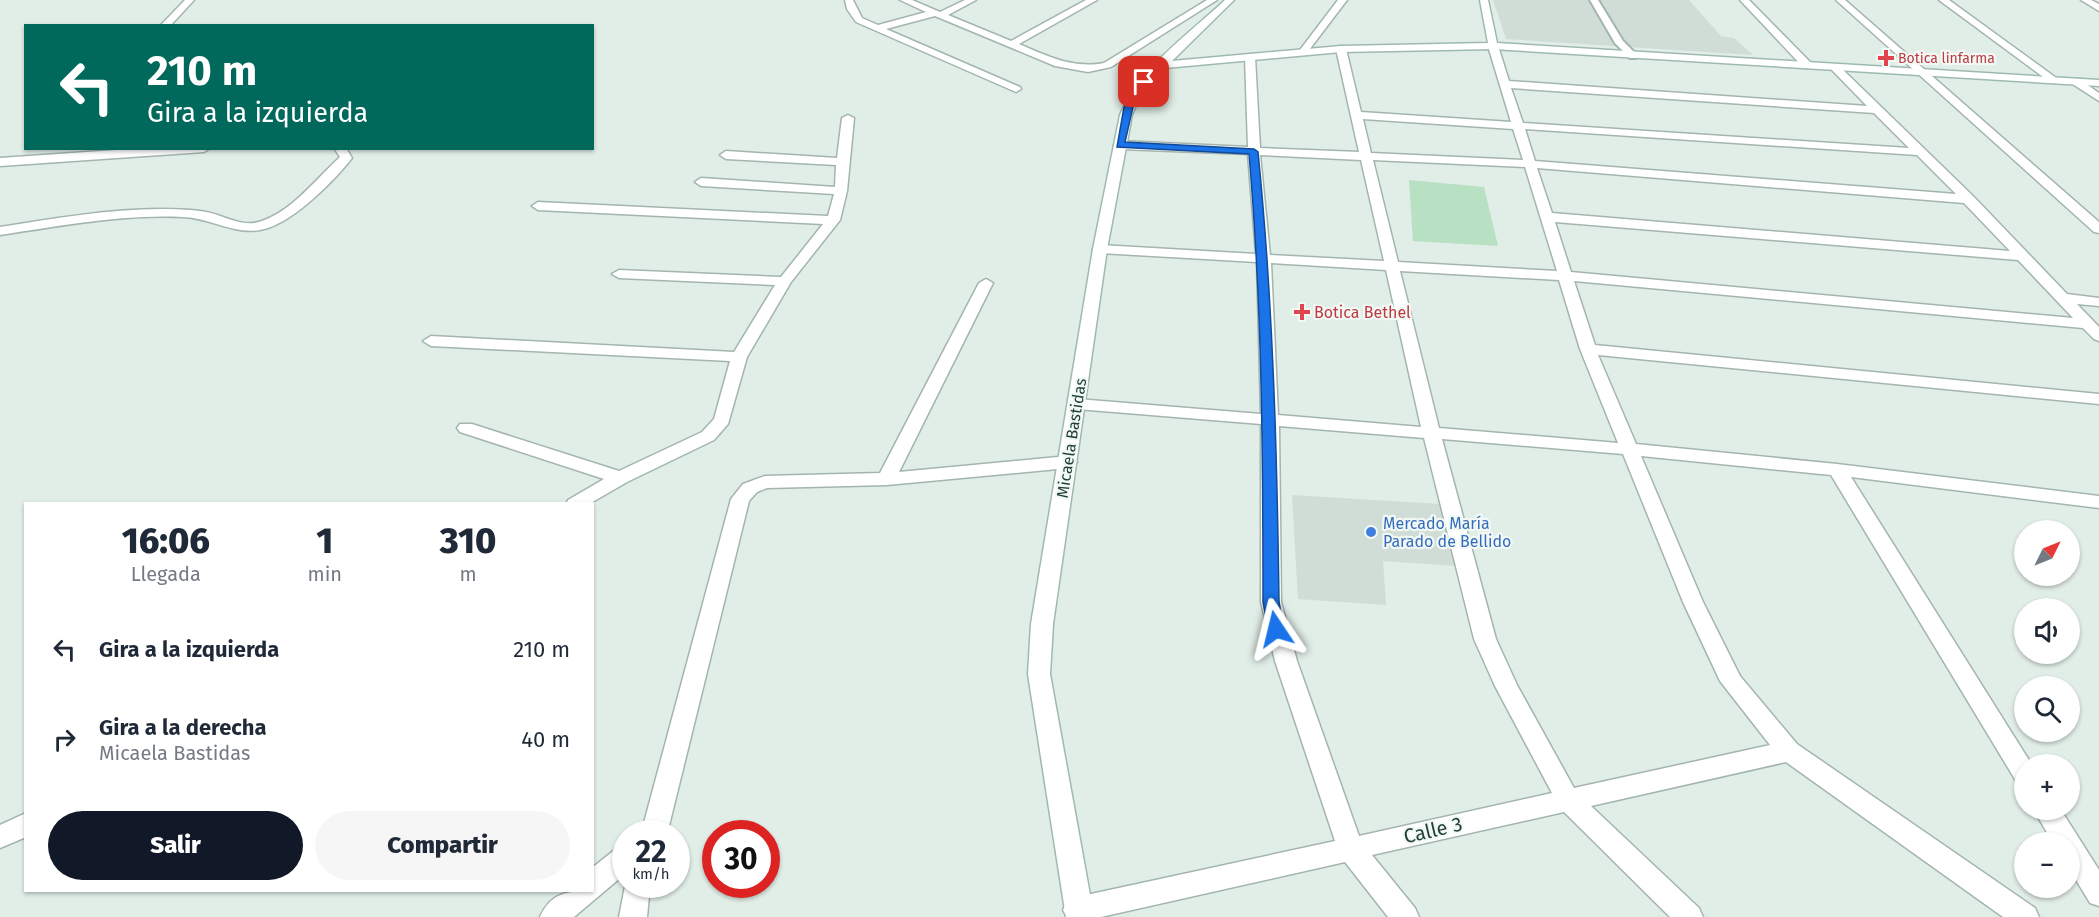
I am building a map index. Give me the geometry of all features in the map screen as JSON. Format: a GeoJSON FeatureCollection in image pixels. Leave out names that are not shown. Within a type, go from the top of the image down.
{"type":"FeatureCollection","features":[{"type":"Feature","properties":{"kind":"street"},"geometry":{"type":"LineString","coordinates":[[166,24],[191,0]]}},
{"type":"Feature","properties":{"kind":"street"},"geometry":{"type":"LineString","coordinates":[[849,0],[851,9],[859,20],[1016,88]]}},
{"type":"Feature","properties":{"kind":"street"},"geometry":{"type":"LineString","coordinates":[[904,0],[1010,45],[1075,69],[1098,68],[1107,65],[1213,0]]}},
{"type":"Feature","properties":{"kind":"street"},"geometry":{"type":"LineString","coordinates":[[878,28],[937,14],[972,0]]}},
{"type":"Feature","properties":{"kind":"street"},"geometry":{"type":"LineString","coordinates":[[1010,45],[1093,0]]}},
{"type":"Feature","properties":{"kind":"street","name":"Micaela Bastidas"},"geometry":{"type":"LineString","coordinates":[[1078,914],[1039,674],[1042,624],[1100,249],[1120,145],[1132,99],[1160,65],[1230,0]]}},
{"type":"Feature","properties":{"kind":"street"},"geometry":{"type":"LineString","coordinates":[[1303,52],[1343,0]]}},
{"type":"Feature","properties":{"kind":"street"},"geometry":{"type":"LineString","coordinates":[[1484,0],[1493,46],[1532,164],[1564,276],[1588,349],[1693,602],[1731,681],[1789,751],[2025,917]]}},
{"type":"Feature","properties":{"kind":"street"},"geometry":{"type":"LineString","coordinates":[[1744,0],[1808,66]]}},
{"type":"Feature","properties":{"kind":"street"},"geometry":{"type":"LineString","coordinates":[[1840,0],[2099,229]]}},
{"type":"Feature","properties":{"kind":"street"},"geometry":{"type":"LineString","coordinates":[[1943,0],[2054,80]]}},
{"type":"Feature","properties":{"kind":"street"},"geometry":{"type":"LineString","coordinates":[[2085,0],[2099,8]]}},
{"type":"Feature","properties":{"kind":"street"},"geometry":{"type":"LineString","coordinates":[[1160,65],[1341,49],[1493,46],[2099,83]]}},
{"type":"Feature","properties":{"kind":"street"},"geometry":{"type":"LineString","coordinates":[[1341,49],[1431,432],[1485,639],[1506,686],[1568,800],[1689,917]]}},
{"type":"Feature","properties":{"kind":"street"},"geometry":{"type":"LineString","coordinates":[[1250,57],[1254,152],[1264,260],[1270,420],[1271,602],[1286,660],[1351,849],[1405,917]]}},
{"type":"Feature","properties":{"kind":"street"},"geometry":{"type":"LineString","coordinates":[[1835,68],[1968,199],[2099,336]]}},
{"type":"Feature","properties":{"kind":"street"},"geometry":{"type":"LineString","coordinates":[[2074,81],[2099,98]]}},
{"type":"Feature","properties":{"kind":"street"},"geometry":{"type":"LineString","coordinates":[[1506,84],[1879,110]]}},
{"type":"Feature","properties":{"kind":"street"},"geometry":{"type":"LineString","coordinates":[[1356,115],[1920,152]]}},
{"type":"Feature","properties":{"kind":"street"},"geometry":{"type":"LineString","coordinates":[[578,502],[620,478],[708,436],[723,420],[738,357],[785,281],[833,220],[841,191],[848,118]]}},
{"type":"Feature","properties":{"kind":"street"},"geometry":{"type":"LineString","coordinates":[[1120,145],[1532,164],[1968,199]]}},
{"type":"Feature","properties":{"kind":"street"},"geometry":{"type":"LineString","coordinates":[[0,162],[175,150]]}},
{"type":"Feature","properties":{"kind":"street"},"geometry":{"type":"LineString","coordinates":[[0,231],[75,219],[181,213],[204,215],[241,228],[264,225],[288,213],[346,158],[341,150]]}},
{"type":"Feature","properties":{"kind":"street"},"geometry":{"type":"LineString","coordinates":[[726,155],[842,162]]}},
{"type":"Feature","properties":{"kind":"street"},"geometry":{"type":"LineString","coordinates":[[702,182],[841,191]]}},
{"type":"Feature","properties":{"kind":"street"},"geometry":{"type":"LineString","coordinates":[[538,206],[833,220]]}},
{"type":"Feature","properties":{"kind":"street"},"geometry":{"type":"LineString","coordinates":[[1547,217],[2024,256]]}},
{"type":"Feature","properties":{"kind":"street"},"geometry":{"type":"LineString","coordinates":[[1100,249],[1564,276],[2088,324]]}},
{"type":"Feature","properties":{"kind":"street"},"geometry":{"type":"LineString","coordinates":[[619,274],[785,281]]}},
{"type":"Feature","properties":{"kind":"street"},"geometry":{"type":"LineString","coordinates":[[887,479],[895,458],[986,283]]}},
{"type":"Feature","properties":{"kind":"street"},"geometry":{"type":"LineString","coordinates":[[2063,298],[2099,302]]}},
{"type":"Feature","properties":{"kind":"street"},"geometry":{"type":"LineString","coordinates":[[430,341],[738,357]]}},
{"type":"Feature","properties":{"kind":"street"},"geometry":{"type":"LineString","coordinates":[[1588,349],[2099,399]]}},
{"type":"Feature","properties":{"kind":"street"},"geometry":{"type":"LineString","coordinates":[[1077,404],[1628,448],[1837,470],[2099,502]]}},
{"type":"Feature","properties":{"kind":"street"},"geometry":{"type":"LineString","coordinates":[[466,428],[620,478]]}},
{"type":"Feature","properties":{"kind":"street"},"geometry":{"type":"LineString","coordinates":[[656,820],[740,499],[750,488],[765,482],[887,479],[1068,462]]}},
{"type":"Feature","properties":{"kind":"street"},"geometry":{"type":"LineString","coordinates":[[1837,470],[2014,756]]}},
{"type":"Feature","properties":{"kind":"street","name":"Calle 3"},"geometry":{"type":"LineString","coordinates":[[1078,914],[1351,849],[1789,751]]}},
{"type":"Feature","properties":{"kind":"street"},"geometry":{"type":"LineString","coordinates":[[0,837],[24,825]]}},
{"type":"Feature","properties":{"kind":"street"},"geometry":{"type":"LineString","coordinates":[[2080,863],[2099,894]]}},
{"type":"Feature","properties":{"kind":"street"},"geometry":{"type":"LineString","coordinates":[[594,883],[612,868]]}},
{"type":"Feature","properties":{"kind":"street"},"geometry":{"type":"LineString","coordinates":[[554,917],[584,892]]}},
{"type":"Feature","properties":{"kind":"street"},"geometry":{"type":"LineString","coordinates":[[633,917],[635,898]]}},
{"type":"Feature","properties":{"kind":"lane"},"geometry":{"type":"LineString","coordinates":[[1594,0],[1619,43],[1633,56]]}},
{"type":"Feature","properties":{"kind":"shaded area"},"geometry":{"type":"Polygon","coordinates":[[[1493,0],[1689,0],[1721,36],[1734,38],[1753,55],[1506,39],[1493,0]]]}},
{"type":"Feature","properties":{"kind":"shaded area","name":"Mercado María Parado de Bellido"},"geometry":{"type":"Polygon","coordinates":[[[1292,495],[1440,504],[1456,566],[1383,561],[1386,605],[1298,599],[1292,495]]]}},
{"type":"Feature","properties":{"kind":"green space"},"geometry":{"type":"Polygon","coordinates":[[[1409,180],[1484,187],[1498,246],[1413,241],[1409,180]]]}},
{"type":"Feature","properties":{"kind":"place","name":"Botica linfarma"},"geometry":{"type":"Point","coordinates":[1886,58]}},
{"type":"Feature","properties":{"kind":"place","name":"Botica Bethel"},"geometry":{"type":"Point","coordinates":[1302,312]}},
{"type":"Feature","properties":{"kind":"place","name":"Mercado María Parado de Bellido"},"geometry":{"type":"Point","coordinates":[1371,532]}},
{"type":"Feature","properties":{"kind":"route"},"geometry":{"type":"LineString","coordinates":[[1144,82],[1128,107],[1120,145],[1254,152],[1264,260],[1270,420],[1271,602],[1276,629]]}}]}
